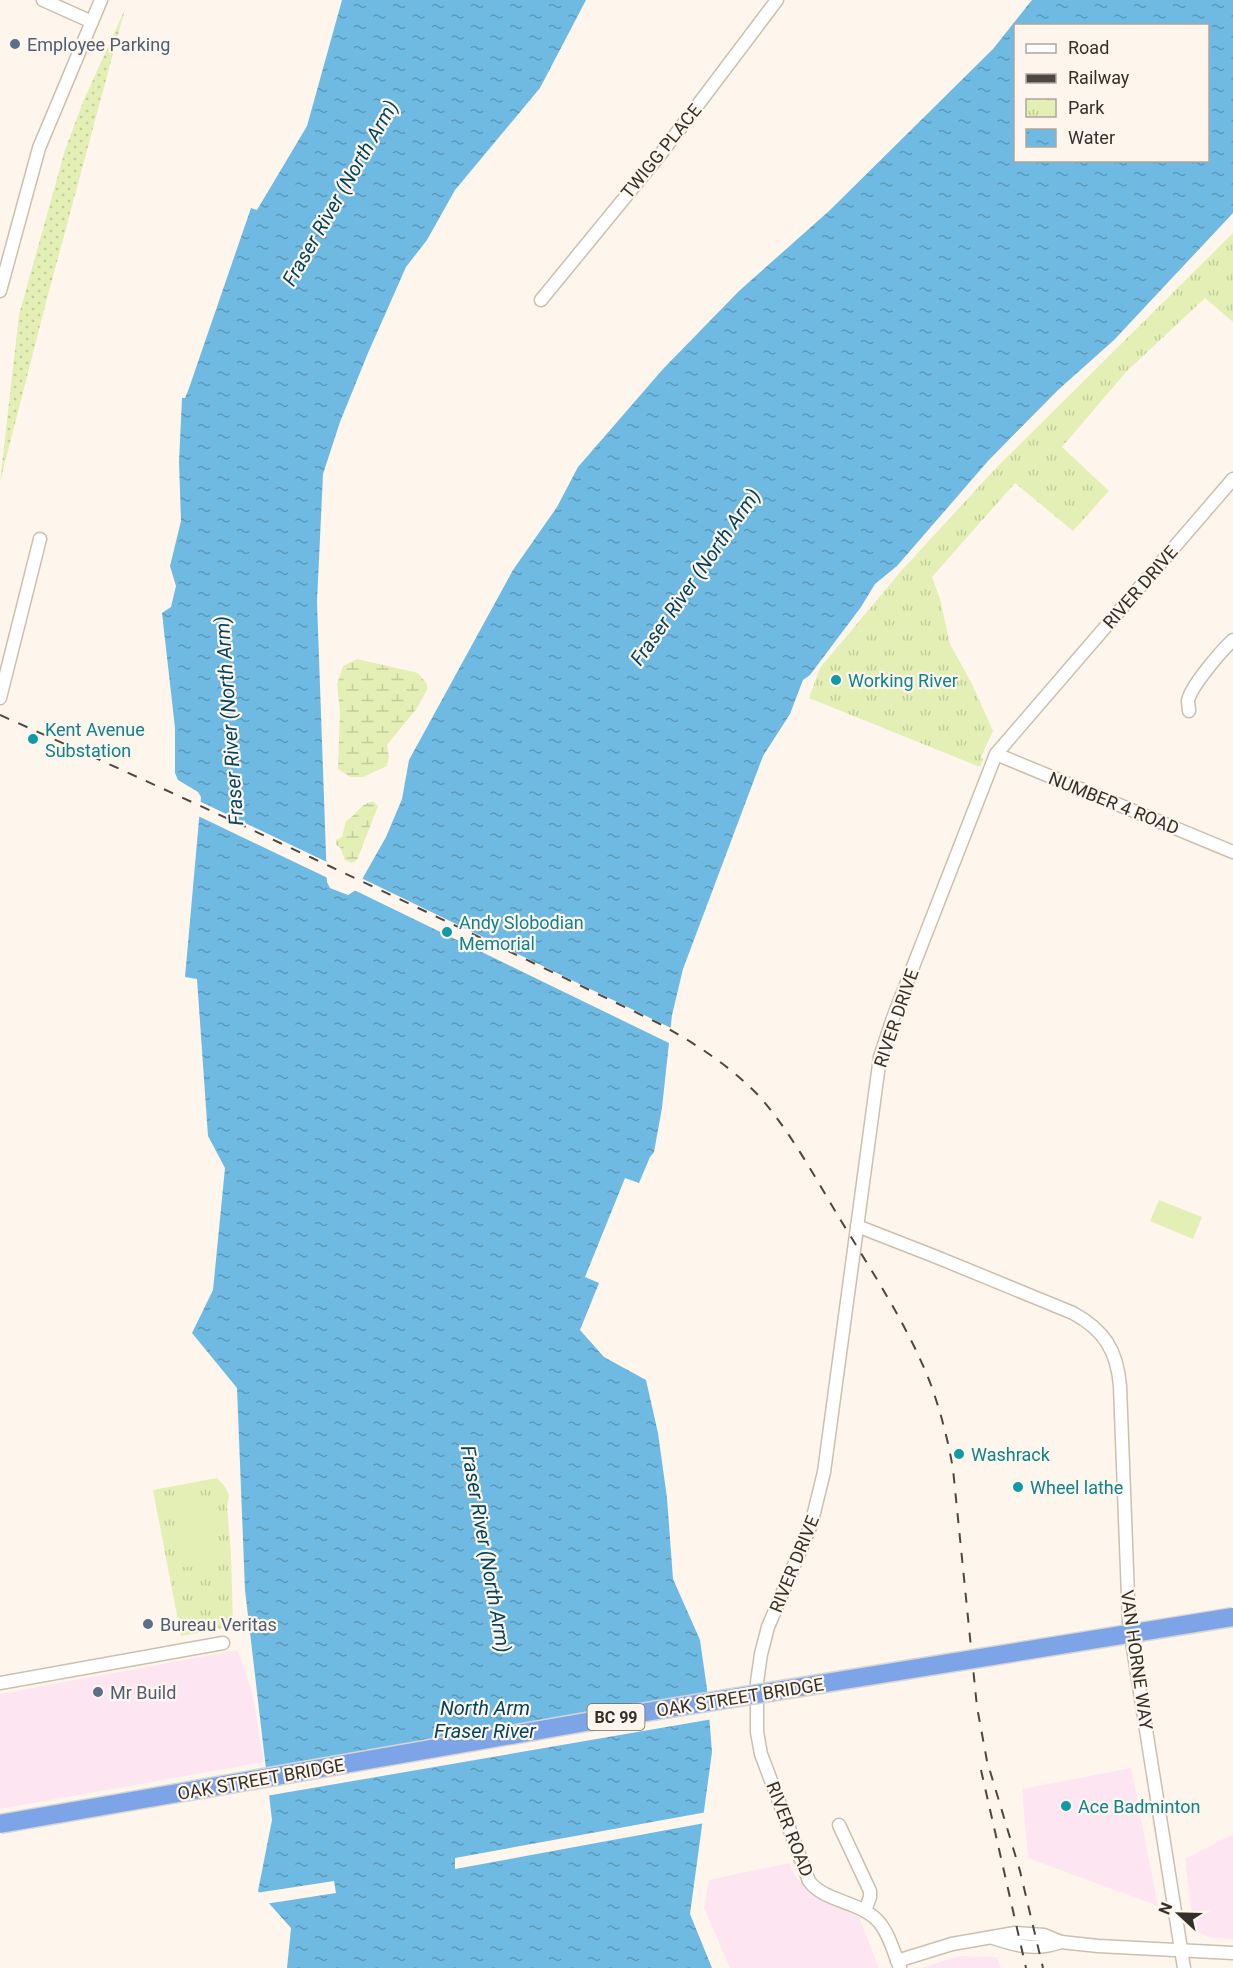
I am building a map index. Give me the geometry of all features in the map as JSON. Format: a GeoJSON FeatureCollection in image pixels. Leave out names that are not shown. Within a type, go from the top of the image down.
{"type":"FeatureCollection","features":[{"type":"Feature","properties":{"kind":"highway","name":"OAK STREET BRIDGE"},"geometry":{"type":"LineString","coordinates":[[0,1824],[614,1717],[1233,1617]]}},
{"type":"Feature","properties":{"kind":"highway","name":"OAK STREET BRIDGE"},"geometry":{"type":"LineString","coordinates":[[0,1833],[604,1728],[1233,1626]]}},
{"type":"Feature","properties":{"kind":"street"},"geometry":{"type":"LineString","coordinates":[[43,0],[92,22]]}},
{"type":"Feature","properties":{"kind":"street"},"geometry":{"type":"LineString","coordinates":[[0,291],[39,148],[101,0]]}},
{"type":"Feature","properties":{"kind":"street","name":"TWIGG PLACE"},"geometry":{"type":"LineString","coordinates":[[541,300],[663,151],[777,0]]}},
{"type":"Feature","properties":{"kind":"street","name":"RIVER DRIVE"},"geometry":{"type":"LineString","coordinates":[[757,1682],[768,1627],[805,1544],[820,1494],[876,1076],[885,1038],[996,754],[1233,479]]}},
{"type":"Feature","properties":{"kind":"street"},"geometry":{"type":"LineString","coordinates":[[0,698],[40,540]]}},
{"type":"Feature","properties":{"kind":"street"},"geometry":{"type":"LineString","coordinates":[[1190,711],[1188,701],[1193,688],[1233,640]]}},
{"type":"Feature","properties":{"kind":"street","name":"NUMBER 4 ROAD"},"geometry":{"type":"LineString","coordinates":[[996,754],[1233,852]]}},
{"type":"Feature","properties":{"kind":"street","name":"VAN HORNE WAY"},"geometry":{"type":"LineString","coordinates":[[856,1226],[1073,1313],[1099,1330],[1112,1350],[1117,1364],[1120,1386],[1129,1623],[1184,1968]]}},
{"type":"Feature","properties":{"kind":"street"},"geometry":{"type":"LineString","coordinates":[[0,1683],[223,1642]]}},
{"type":"Feature","properties":{"kind":"street","name":"RIVER ROAD"},"geometry":{"type":"LineString","coordinates":[[757,1682],[757,1732],[761,1754],[807,1876],[817,1889],[865,1911],[881,1925],[899,1965]]}},
{"type":"Feature","properties":{"kind":"street"},"geometry":{"type":"LineString","coordinates":[[839,1825],[870,1891],[865,1911]]}},
{"type":"Feature","properties":{"kind":"street"},"geometry":{"type":"LineString","coordinates":[[899,1965],[952,1944],[1015,1933],[1044,1935],[1061,1942],[1233,1953]]}},
{"type":"Feature","properties":{"kind":"shaded area"},"geometry":{"type":"Polygon","coordinates":[[[237,1650],[252,1691],[264,1762],[0,1809],[0,1694],[237,1650]]]}},
{"type":"Feature","properties":{"kind":"shaded area"},"geometry":{"type":"Polygon","coordinates":[[[1131,1768],[1158,1906],[1028,1858],[1022,1789],[1131,1768]]]}},
{"type":"Feature","properties":{"kind":"shaded area"},"geometry":{"type":"Polygon","coordinates":[[[1233,1834],[1233,1939],[1211,1938],[1194,1930],[1185,1859],[1233,1834]]]}},
{"type":"Feature","properties":{"kind":"shaded area"},"geometry":{"type":"Polygon","coordinates":[[[789,1863],[797,1879],[859,1917],[879,1968],[730,1968],[704,1908],[709,1880],[789,1863]]]}},
{"type":"Feature","properties":{"kind":"shaded area"},"geometry":{"type":"Polygon","coordinates":[[[959,1956],[997,1957],[1001,1968],[922,1968],[959,1956]]]}},
{"type":"Feature","properties":{"kind":"green space"},"geometry":{"type":"Polygon","coordinates":[[[125,9],[0,482],[19,315],[65,150],[83,102],[125,9]]]}},
{"type":"Feature","properties":{"kind":"green space"},"geometry":{"type":"Polygon","coordinates":[[[1233,233],[1233,322],[1205,298],[1127,371],[1062,447],[1109,491],[1073,531],[1015,483],[932,577],[940,599],[950,644],[972,684],[993,731],[981,757],[983,759],[980,767],[809,698],[820,668],[902,570],[995,469],[1233,233]]]}},
{"type":"Feature","properties":{"kind":"green space"},"geometry":{"type":"Polygon","coordinates":[[[357,659],[418,673],[427,684],[427,690],[417,708],[387,745],[389,757],[387,766],[363,777],[350,777],[338,769],[340,711],[337,684],[343,666],[357,659]]]}},
{"type":"Feature","properties":{"kind":"green space"},"geometry":{"type":"Polygon","coordinates":[[[373,801],[378,806],[357,860],[352,863],[345,860],[340,847],[336,845],[336,840],[342,837],[346,821],[364,805],[373,801]]]}},
{"type":"Feature","properties":{"kind":"green space"},"geometry":{"type":"Polygon","coordinates":[[[1159,1200],[1202,1217],[1193,1239],[1150,1221],[1159,1200]]]}},
{"type":"Feature","properties":{"kind":"green space"},"geometry":{"type":"Polygon","coordinates":[[[217,1478],[226,1488],[229,1496],[227,1507],[233,1626],[181,1636],[153,1490],[217,1478]]]}},
{"type":"Feature","properties":{"kind":"green space"},"geometry":{"type":"Polygon","coordinates":[[[210,1501],[212,1566],[182,1567],[180,1502],[210,1501]]]}},
{"type":"Feature","properties":{"kind":"water","name":"North Arm Fraser River"},"geometry":{"type":"Polygon","coordinates":[[[342,0],[586,0],[540,88],[455,190],[427,240],[406,267],[340,422],[323,474],[317,602],[327,882],[330,888],[348,895],[356,890],[386,837],[402,799],[409,760],[513,570],[557,507],[578,467],[663,369],[739,291],[829,211],[993,49],[1032,0],[1233,0],[1233,213],[1114,340],[1058,390],[988,461],[897,566],[875,584],[861,607],[810,675],[803,680],[790,714],[763,756],[683,969],[672,1015],[662,1108],[654,1152],[639,1183],[625,1178],[585,1277],[599,1283],[580,1330],[604,1357],[646,1380],[658,1433],[667,1498],[673,1579],[700,1640],[712,1752],[690,1914],[712,1968],[287,1968],[291,1928],[258,1891],[272,1820],[245,1590],[237,1388],[192,1333],[213,1290],[225,1168],[208,1136],[197,979],[185,977],[201,797],[198,792],[178,780],[175,773],[175,728],[162,613],[171,607],[176,586],[170,566],[181,521],[179,462],[182,398],[185,398],[188,391],[251,208],[257,210],[307,126],[342,0]]]}},
{"type":"Feature","properties":{"kind":"pier"},"geometry":{"type":"Polygon","coordinates":[[[197,800],[329,863],[330,879],[196,815],[197,800]]]}},
{"type":"Feature","properties":{"kind":"pier"},"geometry":{"type":"Polygon","coordinates":[[[359,877],[673,1029],[671,1044],[352,889],[359,877]]]}},
{"type":"Feature","properties":{"kind":"pier"},"geometry":{"type":"Polygon","coordinates":[[[711,1694],[713,1719],[266,1796],[263,1771],[711,1694]]]}},
{"type":"Feature","properties":{"kind":"pier"},"geometry":{"type":"Polygon","coordinates":[[[707,1812],[705,1823],[455,1869],[455,1858],[707,1812]]]}},
{"type":"Feature","properties":{"kind":"pier"},"geometry":{"type":"Polygon","coordinates":[[[334,1881],[336,1893],[265,1904],[256,1893],[334,1881]]]}},
{"type":"Feature","properties":{"kind":"railway"},"geometry":{"type":"LineString","coordinates":[[0,715],[331,867],[660,1024],[724,1065],[748,1085],[770,1109],[801,1153],[888,1298],[922,1363],[938,1406],[953,1469],[977,1707],[987,1761],[1020,1871],[1043,1968]]}},
{"type":"Feature","properties":{"kind":"railway"},"geometry":{"type":"LineString","coordinates":[[981,1770],[1026,1968]]}},
{"type":"Feature","properties":{"kind":"place","name":"Employee Parking"},"geometry":{"type":"Point","coordinates":[15,44]}},
{"type":"Feature","properties":{"kind":"place","name":"Working River"},"geometry":{"type":"Point","coordinates":[836,680]}},
{"type":"Feature","properties":{"kind":"place","name":"Kent Avenue Substation"},"geometry":{"type":"Point","coordinates":[33,739]}},
{"type":"Feature","properties":{"kind":"place","name":"Andy Slobodian Memorial"},"geometry":{"type":"Point","coordinates":[447,932]}},
{"type":"Feature","properties":{"kind":"place","name":"Washrack"},"geometry":{"type":"Point","coordinates":[959,1454]}},
{"type":"Feature","properties":{"kind":"place","name":"Wheel lathe"},"geometry":{"type":"Point","coordinates":[1018,1487]}},
{"type":"Feature","properties":{"kind":"place","name":"Bureau Veritas"},"geometry":{"type":"Point","coordinates":[148,1624]}},
{"type":"Feature","properties":{"kind":"place","name":"Mr Build"},"geometry":{"type":"Point","coordinates":[98,1692]}},
{"type":"Feature","properties":{"kind":"place","name":"Ace Badminton"},"geometry":{"type":"Point","coordinates":[1066,1806]}},
{"type":"Feature","properties":{"kind":"water label","name":"Fraser River (North Arm)"},"geometry":{"type":"Point","coordinates":[340,193]}},
{"type":"Feature","properties":{"kind":"water label","name":"Fraser River (North Arm)"},"geometry":{"type":"Point","coordinates":[695,577]}},
{"type":"Feature","properties":{"kind":"water label","name":"Fraser River (North Arm)"},"geometry":{"type":"Point","coordinates":[229,721]}},
{"type":"Feature","properties":{"kind":"water label","name":"Fraser River (North Arm)"},"geometry":{"type":"Point","coordinates":[486,1549]}}]}
